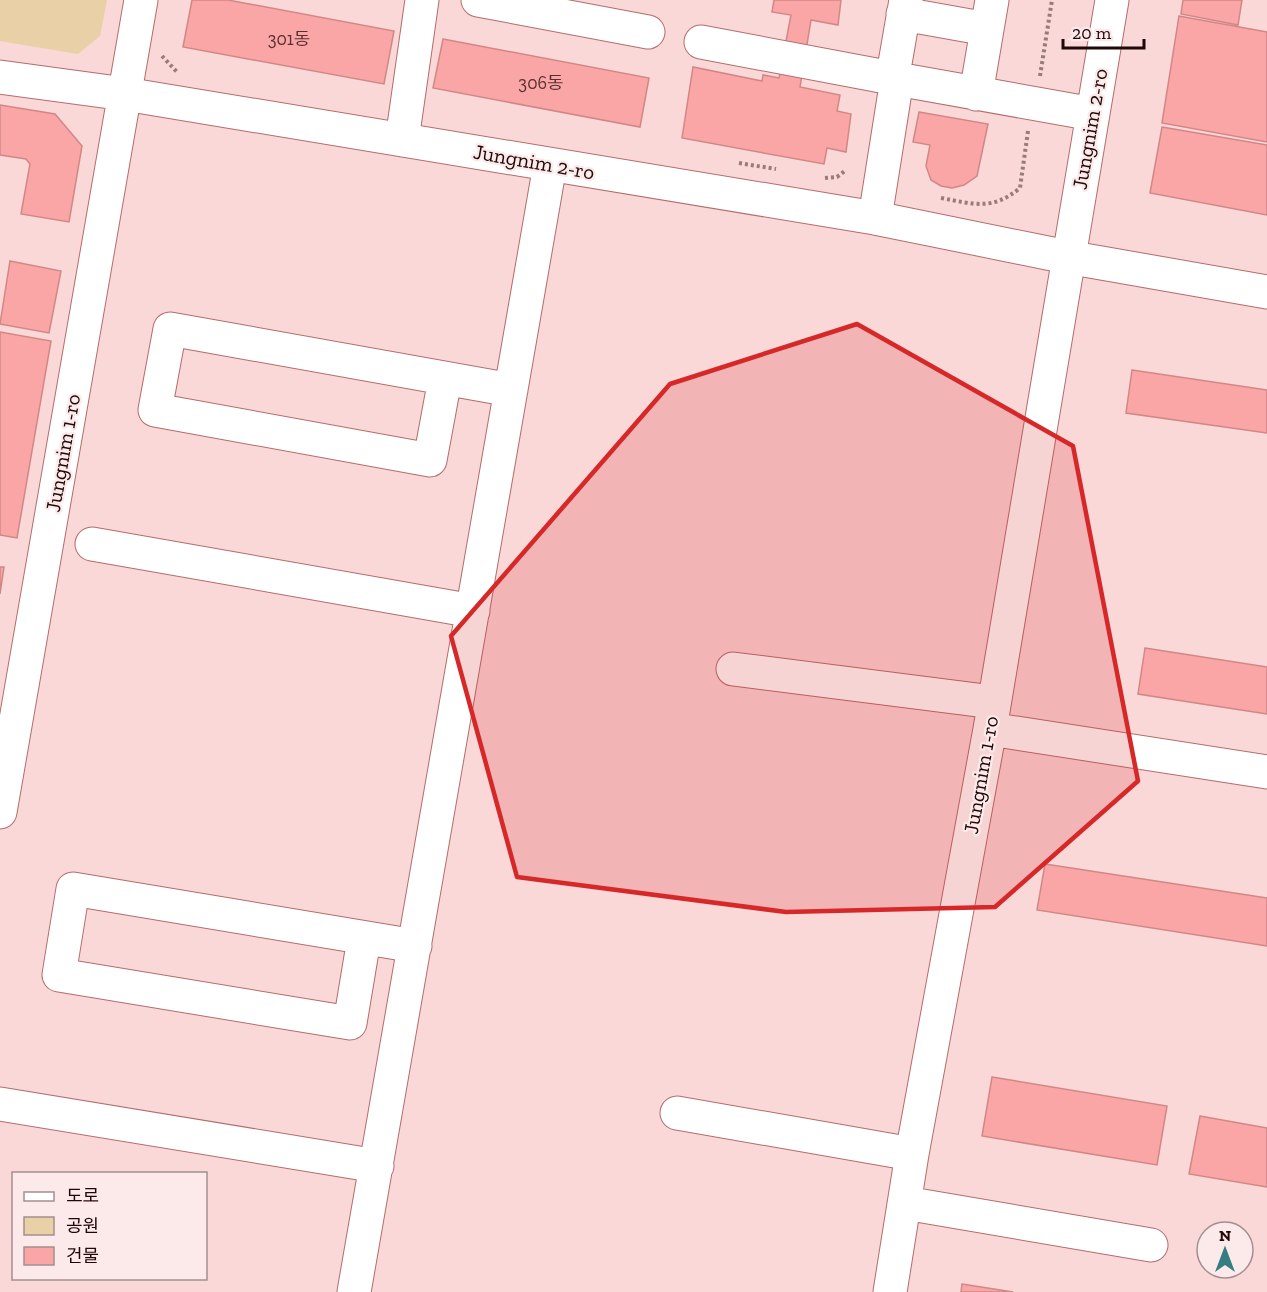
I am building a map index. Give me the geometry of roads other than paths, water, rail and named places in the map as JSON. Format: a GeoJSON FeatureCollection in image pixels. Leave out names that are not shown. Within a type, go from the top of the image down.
{"type":"FeatureCollection","features":[{"type":"Feature","properties":{"kind":"street","name":"Jungnim 1-ro"},"geometry":{"type":"LineString","coordinates":[[0,812],[141,0]]}},
{"type":"Feature","properties":{"kind":"street"},"geometry":{"type":"LineString","coordinates":[[402,140],[422,0]]}},
{"type":"Feature","properties":{"kind":"street"},"geometry":{"type":"LineString","coordinates":[[478,0],[648,32]]}},
{"type":"Feature","properties":{"kind":"street","name":"Jungnim 2-ro"},"geometry":{"type":"LineString","coordinates":[[1067,257],[1112,0]]}},
{"type":"Feature","properties":{"kind":"street"},"geometry":{"type":"LineString","coordinates":[[875,218],[897,80],[894,69],[904,7],[990,15],[976,94]]}},
{"type":"Feature","properties":{"kind":"street"},"geometry":{"type":"LineString","coordinates":[[701,42],[897,80],[1093,114]]}},
{"type":"Feature","properties":{"kind":"street","name":"Jungnim 2-ro"},"geometry":{"type":"LineString","coordinates":[[0,77],[125,94],[875,218],[1067,257],[1267,292]]}},
{"type":"Feature","properties":{"kind":"street"},"geometry":{"type":"LineString","coordinates":[[354,1292],[550,165]]}},
{"type":"Feature","properties":{"kind":"street","name":"Jungnim 1-ro"},"geometry":{"type":"LineString","coordinates":[[891,1292],[912,1154],[992,716],[1067,257]]}},
{"type":"Feature","properties":{"kind":"street"},"geometry":{"type":"LineString","coordinates":[[445,379],[430,460],[155,411],[170,328],[512,390]]}},
{"type":"Feature","properties":{"kind":"street"},"geometry":{"type":"LineString","coordinates":[[92,544],[473,611]]}},
{"type":"Feature","properties":{"kind":"street"},"geometry":{"type":"LineString","coordinates":[[733,669],[992,716],[1267,772]]}},
{"type":"Feature","properties":{"kind":"street"},"geometry":{"type":"LineString","coordinates":[[364,939],[350,1023],[59,975],[73,889],[415,946]]}},
{"type":"Feature","properties":{"kind":"street"},"geometry":{"type":"LineString","coordinates":[[0,1104],[377,1166]]}},
{"type":"Feature","properties":{"kind":"street"},"geometry":{"type":"LineString","coordinates":[[677,1113],[912,1154]]}},
{"type":"Feature","properties":{"kind":"street"},"geometry":{"type":"LineString","coordinates":[[905,1203],[1151,1245]]}}]}
